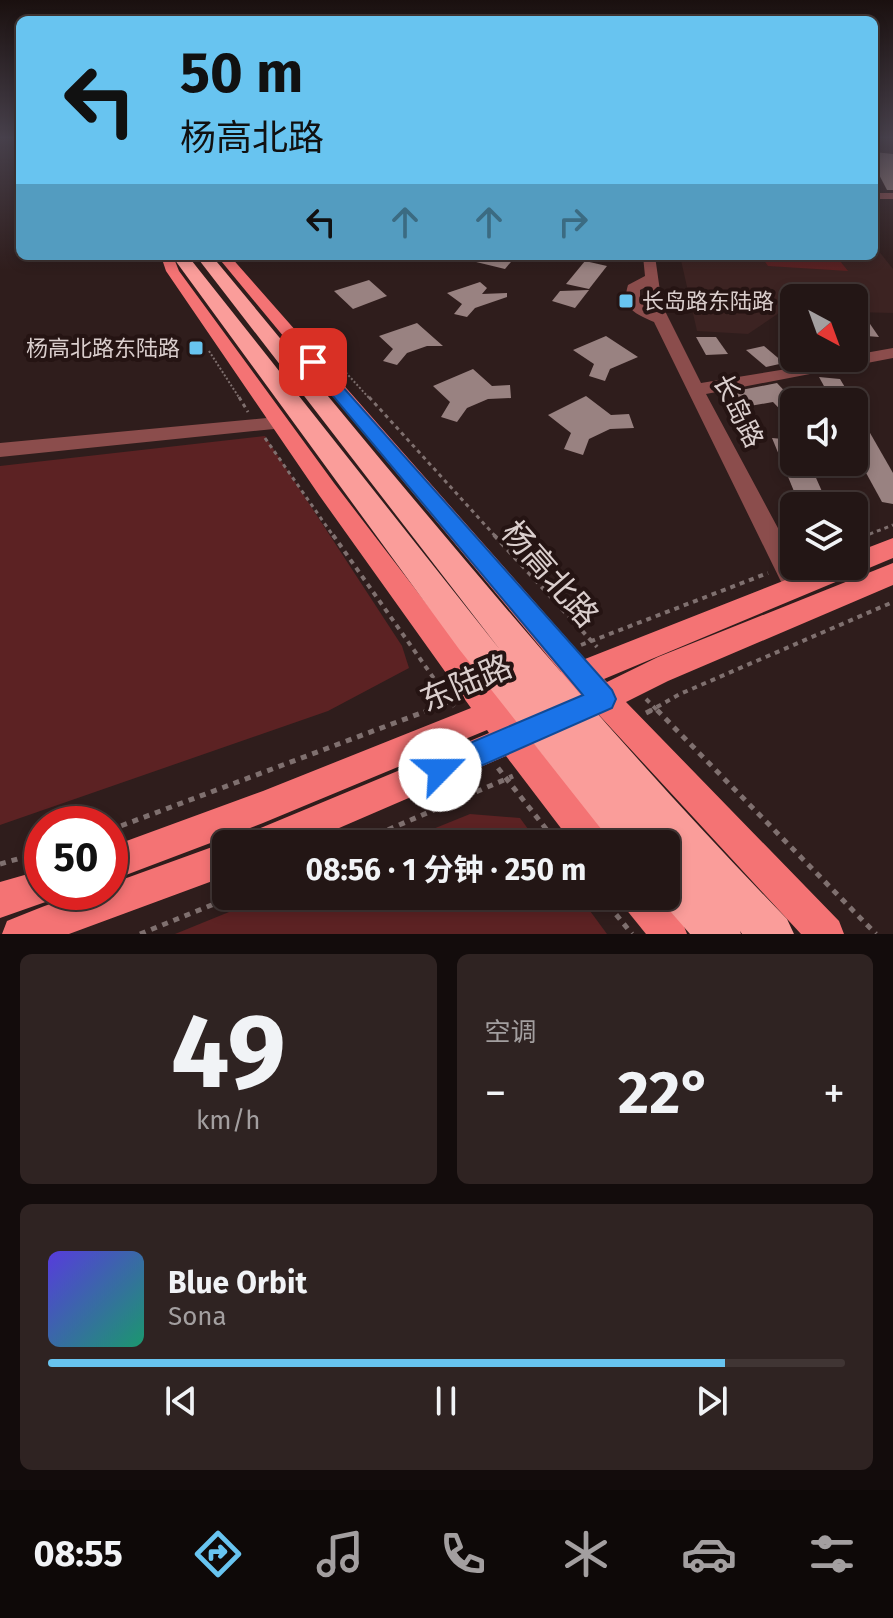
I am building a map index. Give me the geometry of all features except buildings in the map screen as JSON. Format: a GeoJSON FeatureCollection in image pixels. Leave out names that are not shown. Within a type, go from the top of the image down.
{"type":"FeatureCollection","features":[{"type":"Feature","properties":{"kind":"highway"},"geometry":{"type":"LineString","coordinates":[[196,260],[470,638],[627,830]]}},
{"type":"Feature","properties":{"kind":"highway"},"geometry":{"type":"LineString","coordinates":[[196,260],[532,665],[685,842],[772,934]]}},
{"type":"Feature","properties":{"kind":"highway"},"geometry":{"type":"LineString","coordinates":[[680,891],[719,934]]}},
{"type":"Feature","properties":{"kind":"main road"},"geometry":{"type":"LineString","coordinates":[[193,260],[173,271],[267,424],[489,732],[581,830]]}},
{"type":"Feature","properties":{"kind":"main road","name":"杨高北路"},"geometry":{"type":"LineString","coordinates":[[196,260],[603,699],[826,934]]}},
{"type":"Feature","properties":{"kind":"main road"},"geometry":{"type":"LineString","coordinates":[[868,558],[893,548]]}},
{"type":"Feature","properties":{"kind":"main road","name":"东陆路"},"geometry":{"type":"LineString","coordinates":[[128,857],[263,807],[489,732],[603,699],[893,574]]}},
{"type":"Feature","properties":{"kind":"main road","name":"东陆路"},"geometry":{"type":"LineString","coordinates":[[291,830],[489,732],[581,675],[812,580]]}},
{"type":"Feature","properties":{"kind":"main road"},"geometry":{"type":"LineString","coordinates":[[20,934],[212,864]]}},
{"type":"Feature","properties":{"kind":"main road"},"geometry":{"type":"LineString","coordinates":[[0,900],[24,893]]}},
{"type":"Feature","properties":{"kind":"main road"},"geometry":{"type":"LineString","coordinates":[[649,910],[669,934]]}},
{"type":"Feature","properties":{"kind":"street","name":"长岛路"},"geometry":{"type":"LineString","coordinates":[[649,260],[650,279],[661,319],[796,586]]}},
{"type":"Feature","properties":{"kind":"street"},"geometry":{"type":"LineString","coordinates":[[650,279],[633,288],[633,302],[638,310],[661,319]]}},
{"type":"Feature","properties":{"kind":"street"},"geometry":{"type":"LineString","coordinates":[[696,390],[893,353]]}},
{"type":"Feature","properties":{"kind":"street"},"geometry":{"type":"LineString","coordinates":[[0,450],[267,424]]}},
{"type":"Feature","properties":{"kind":"path"},"geometry":{"type":"LineString","coordinates":[[299,321],[612,662]]}},
{"type":"Feature","properties":{"kind":"path"},"geometry":{"type":"LineString","coordinates":[[209,351],[267,424],[489,732],[549,830]]}},
{"type":"Feature","properties":{"kind":"path"},"geometry":{"type":"LineString","coordinates":[[868,535],[893,525]]}},
{"type":"Feature","properties":{"kind":"path"},"geometry":{"type":"LineString","coordinates":[[632,684],[876,934]]}},
{"type":"Feature","properties":{"kind":"path"},"geometry":{"type":"LineString","coordinates":[[0,864],[24,857]]}},
{"type":"Feature","properties":{"kind":"path"},"geometry":{"type":"LineString","coordinates":[[140,934],[212,905]]}},
{"type":"Feature","properties":{"kind":"path"},"geometry":{"type":"LineString","coordinates":[[612,910],[632,934]]}},
{"type":"Feature","properties":{"kind":"shaded area"},"geometry":{"type":"Polygon","coordinates":[[[878,250],[893,269],[893,313],[868,312],[868,284],[780,284],[780,312],[748,334],[697,331],[681,260],[878,260],[878,250]]]}},
{"type":"Feature","properties":{"kind":"shaded area"},"geometry":{"type":"Polygon","coordinates":[[[764,260],[839,260],[848,271],[768,266],[764,260]]]}},
{"type":"Feature","properties":{"kind":"shaded area"},"geometry":{"type":"Polygon","coordinates":[[[265,436],[402,646],[409,668],[328,711],[55,806],[24,806],[24,817],[0,825],[0,466],[265,436]]]}},
{"type":"Feature","properties":{"kind":"shaded area"},"geometry":{"type":"Polygon","coordinates":[[[470,814],[520,818],[529,830],[431,830],[470,814]]]}},
{"type":"Feature","properties":{"kind":"shaded area"},"geometry":{"type":"Polygon","coordinates":[[[234,910],[589,910],[607,934],[175,934],[234,910]]]}},
{"type":"Feature","properties":{"kind":"place","name":"长岛路东陆路"},"geometry":{"type":"Point","coordinates":[626,301]}},
{"type":"Feature","properties":{"kind":"place","name":"杨高北路东陆路"},"geometry":{"type":"Point","coordinates":[196,348]}},
{"type":"Feature","properties":{"kind":"route"},"geometry":{"type":"LineString","coordinates":[[313,362],[603,699],[440,770]]}}]}
